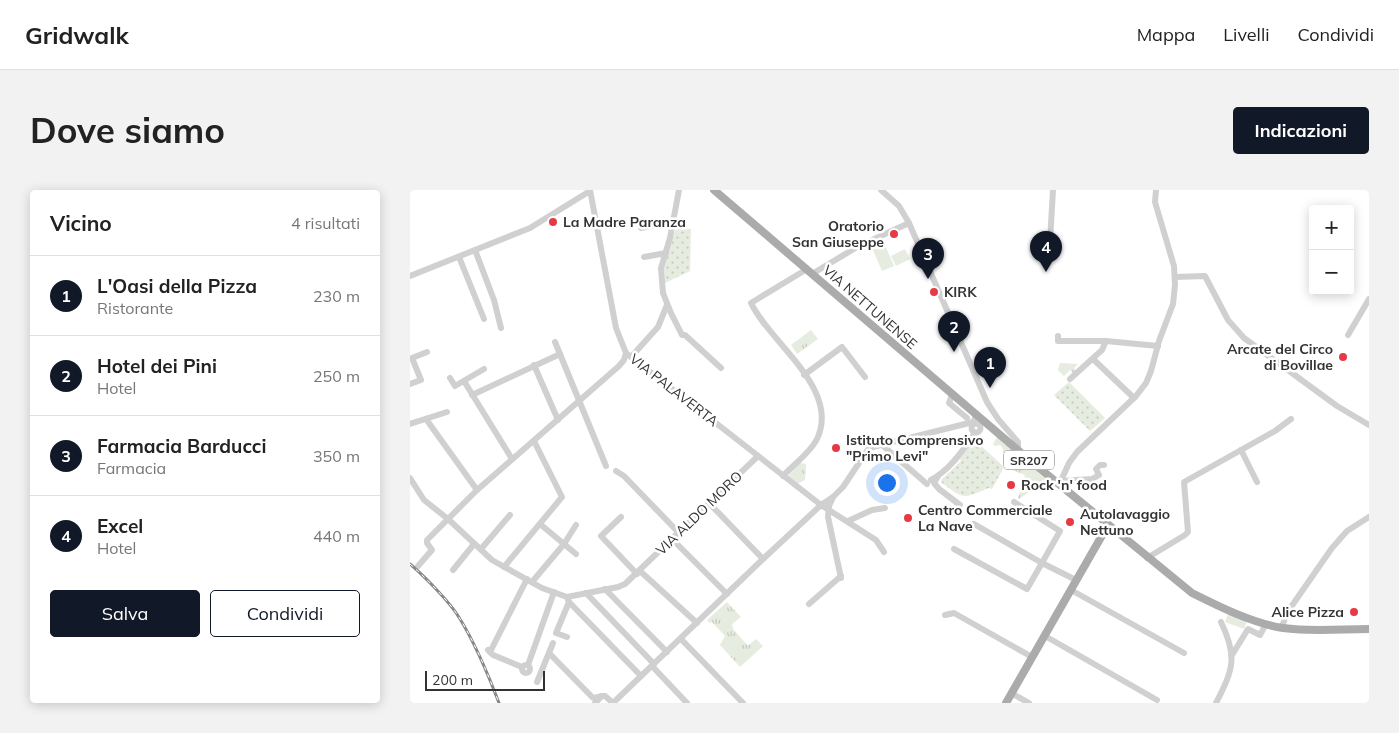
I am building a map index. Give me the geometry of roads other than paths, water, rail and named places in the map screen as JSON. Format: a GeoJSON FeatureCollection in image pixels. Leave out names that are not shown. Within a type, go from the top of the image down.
{"type":"FeatureCollection","features":[{"type":"Feature","properties":{"kind":"main road","name":"VIA NETTUNENSE"},"geometry":{"type":"LineString","coordinates":[[718,191],[730,204],[1018,451],[1060,483],[1147,558],[1192,593],[1213,604],[1266,624],[1300,629],[1369,630]]}},
{"type":"Feature","properties":{"kind":"main road"},"geometry":{"type":"LineString","coordinates":[[1006,703],[1108,525]]}},
{"type":"Feature","properties":{"kind":"street"},"geometry":{"type":"LineString","coordinates":[[679,190],[674,222],[661,268],[664,293],[671,314],[682,335],[685,335],[721,368]]}},
{"type":"Feature","properties":{"kind":"street"},"geometry":{"type":"LineString","coordinates":[[881,190],[899,206],[909,223],[977,380],[995,414],[1018,442],[1018,451]]}},
{"type":"Feature","properties":{"kind":"street"},"geometry":{"type":"LineString","coordinates":[[1050,242],[1053,190]]}},
{"type":"Feature","properties":{"kind":"street"},"geometry":{"type":"LineString","coordinates":[[1060,483],[1076,452],[1134,398],[1148,380],[1172,304],[1175,277],[1173,264],[1156,210],[1154,199],[1156,190]]}},
{"type":"Feature","properties":{"kind":"street"},"geometry":{"type":"LineString","coordinates":[[410,276],[530,228],[590,191]]}},
{"type":"Feature","properties":{"kind":"street","name":"VIA PALAVERTA"},"geometry":{"type":"LineString","coordinates":[[590,191],[616,328],[629,355],[821,505],[878,541],[884,552]]}},
{"type":"Feature","properties":{"kind":"street"},"geometry":{"type":"LineString","coordinates":[[641,228],[674,222]]}},
{"type":"Feature","properties":{"kind":"street"},"geometry":{"type":"LineString","coordinates":[[783,476],[811,448],[820,430],[822,420],[821,404],[816,391],[751,303],[857,247],[909,223]]}},
{"type":"Feature","properties":{"kind":"street"},"geometry":{"type":"LineString","coordinates":[[476,250],[494,300],[501,328]]}},
{"type":"Feature","properties":{"kind":"street"},"geometry":{"type":"LineString","coordinates":[[644,256],[666,253]]}},
{"type":"Feature","properties":{"kind":"street"},"geometry":{"type":"LineString","coordinates":[[459,257],[484,319]]}},
{"type":"Feature","properties":{"kind":"street"},"geometry":{"type":"LineString","coordinates":[[1175,277],[1206,276],[1228,320],[1244,338],[1337,406],[1369,425]]}},
{"type":"Feature","properties":{"kind":"street"},"geometry":{"type":"LineString","coordinates":[[1348,335],[1369,299]]}},
{"type":"Feature","properties":{"kind":"street"},"geometry":{"type":"LineString","coordinates":[[658,327],[668,304]]}},
{"type":"Feature","properties":{"kind":"street"},"geometry":{"type":"LineString","coordinates":[[418,566],[432,552],[426,540],[477,490],[619,366],[671,314]]}},
{"type":"Feature","properties":{"kind":"street"},"geometry":{"type":"LineString","coordinates":[[1058,336],[1058,341],[1106,341],[1158,346]]}},
{"type":"Feature","properties":{"kind":"street"},"geometry":{"type":"LineString","coordinates":[[1070,380],[1102,350],[1106,341]]}},
{"type":"Feature","properties":{"kind":"street"},"geometry":{"type":"LineString","coordinates":[[555,342],[606,466]]}},
{"type":"Feature","properties":{"kind":"street"},"geometry":{"type":"LineString","coordinates":[[804,375],[842,347],[865,377]]}},
{"type":"Feature","properties":{"kind":"street"},"geometry":{"type":"LineString","coordinates":[[410,384],[421,380],[412,358],[427,352]]}},
{"type":"Feature","properties":{"kind":"street"},"geometry":{"type":"LineString","coordinates":[[472,395],[560,354]]}},
{"type":"Feature","properties":{"kind":"street"},"geometry":{"type":"LineString","coordinates":[[1093,359],[1134,398]]}},
{"type":"Feature","properties":{"kind":"street"},"geometry":{"type":"LineString","coordinates":[[534,365],[558,420]]}},
{"type":"Feature","properties":{"kind":"street"},"geometry":{"type":"LineString","coordinates":[[450,378],[455,386],[484,369]]}},
{"type":"Feature","properties":{"kind":"street"},"geometry":{"type":"LineString","coordinates":[[464,381],[512,459]]}},
{"type":"Feature","properties":{"kind":"street"},"geometry":{"type":"LineString","coordinates":[[952,395],[949,403],[967,418]]}},
{"type":"Feature","properties":{"kind":"street"},"geometry":{"type":"LineString","coordinates":[[410,424],[447,412]]}},
{"type":"Feature","properties":{"kind":"street"},"geometry":{"type":"LineString","coordinates":[[549,653],[592,697],[605,696],[613,703],[762,559],[821,505],[844,487],[869,448],[973,422],[975,414]]}},
{"type":"Feature","properties":{"kind":"street"},"geometry":{"type":"LineString","coordinates":[[929,482],[939,475],[962,452],[985,422],[995,414]]}},
{"type":"Feature","properties":{"kind":"street"},"geometry":{"type":"LineString","coordinates":[[426,419],[477,490]]}},
{"type":"Feature","properties":{"kind":"street"},"geometry":{"type":"LineString","coordinates":[[1147,558],[1188,532],[1184,482],[1275,431],[1291,419]]}},
{"type":"Feature","properties":{"kind":"street"},"geometry":{"type":"LineString","coordinates":[[504,567],[562,497],[534,441]]}},
{"type":"Feature","properties":{"kind":"street"},"geometry":{"type":"LineString","coordinates":[[881,444],[960,505]]}},
{"type":"Feature","properties":{"kind":"street"},"geometry":{"type":"LineString","coordinates":[[1241,450],[1257,482]]}},
{"type":"Feature","properties":{"kind":"street","name":"VIA ALDO MORO"},"geometry":{"type":"LineString","coordinates":[[568,599],[586,593],[622,586],[710,504],[758,456]]}},
{"type":"Feature","properties":{"kind":"street"},"geometry":{"type":"LineString","coordinates":[[1060,483],[1092,479],[1099,475],[1096,469],[1100,465],[1104,465]]}},
{"type":"Feature","properties":{"kind":"street"},"geometry":{"type":"LineString","coordinates":[[616,471],[624,476],[679,533]]}},
{"type":"Feature","properties":{"kind":"street"},"geometry":{"type":"LineString","coordinates":[[411,482],[424,500],[494,561],[529,581],[568,599],[641,676]]}},
{"type":"Feature","properties":{"kind":"street"},"geometry":{"type":"LineString","coordinates":[[809,604],[841,577],[828,517],[828,510],[833,497]]}},
{"type":"Feature","properties":{"kind":"street"},"geometry":{"type":"LineString","coordinates":[[954,549],[1028,589],[1060,532],[1014,502]]}},
{"type":"Feature","properties":{"kind":"street"},"geometry":{"type":"LineString","coordinates":[[710,504],[762,559]]}},
{"type":"Feature","properties":{"kind":"street"},"geometry":{"type":"LineString","coordinates":[[848,521],[872,510],[885,508]]}},
{"type":"Feature","properties":{"kind":"street"},"geometry":{"type":"LineString","coordinates":[[480,549],[510,515]]}},
{"type":"Feature","properties":{"kind":"street"},"geometry":{"type":"LineString","coordinates":[[621,517],[601,536],[638,572],[697,623]]}},
{"type":"Feature","properties":{"kind":"street"},"geometry":{"type":"LineString","coordinates":[[1282,627],[1284,618],[1291,606],[1332,548],[1347,531],[1369,517]]}},
{"type":"Feature","properties":{"kind":"street"},"geometry":{"type":"LineString","coordinates":[[540,524],[576,554]]}},
{"type":"Feature","properties":{"kind":"street"},"geometry":{"type":"LineString","coordinates":[[974,524],[1076,580]]}},
{"type":"Feature","properties":{"kind":"street"},"geometry":{"type":"LineString","coordinates":[[541,674],[493,655],[488,650],[529,581],[564,544],[576,525]]}},
{"type":"Feature","properties":{"kind":"street"},"geometry":{"type":"LineString","coordinates":[[672,539],[727,594]]}},
{"type":"Feature","properties":{"kind":"street"},"geometry":{"type":"LineString","coordinates":[[453,570],[474,544]]}},
{"type":"Feature","properties":{"kind":"street"},"geometry":{"type":"LineString","coordinates":[[606,589],[667,652]]}},
{"type":"Feature","properties":{"kind":"street"},"geometry":{"type":"LineString","coordinates":[[1071,590],[1184,653]]}},
{"type":"Feature","properties":{"kind":"street"},"geometry":{"type":"LineString","coordinates":[[526,667],[554,592]]}},
{"type":"Feature","properties":{"kind":"street"},"geometry":{"type":"LineString","coordinates":[[586,593],[687,703]]}},
{"type":"Feature","properties":{"kind":"street"},"geometry":{"type":"LineString","coordinates":[[567,637],[556,633],[568,599]]}},
{"type":"Feature","properties":{"kind":"street"},"geometry":{"type":"LineString","coordinates":[[945,615],[954,613],[1032,657]]}},
{"type":"Feature","properties":{"kind":"street"},"geometry":{"type":"LineString","coordinates":[[1220,622],[1228,637],[1232,655]]}},
{"type":"Feature","properties":{"kind":"street"},"geometry":{"type":"LineString","coordinates":[[1216,703],[1228,677],[1232,655],[1248,629],[1260,635],[1266,624]]}},
{"type":"Feature","properties":{"kind":"street"},"geometry":{"type":"LineString","coordinates":[[1045,636],[1157,700]]}},
{"type":"Feature","properties":{"kind":"street"},"geometry":{"type":"LineString","coordinates":[[680,639],[743,703]]}},
{"type":"Feature","properties":{"kind":"street"},"geometry":{"type":"LineString","coordinates":[[537,682],[552,643]]}},
{"type":"Feature","properties":{"kind":"street"},"geometry":{"type":"LineString","coordinates":[[1012,693],[1029,703]]}},
{"type":"Feature","properties":{"kind":"street"},"geometry":{"type":"LineString","coordinates":[[595,703],[602,696]]}},
{"type":"Feature","properties":{"kind":"railway"},"geometry":{"type":"LineString","coordinates":[[410,564],[430,582],[460,619],[481,660],[499,703]]}},
{"type":"Feature","properties":{"kind":"place","name":"La Madre Paranza"},"geometry":{"type":"Point","coordinates":[553,222]}},
{"type":"Feature","properties":{"kind":"place","name":"Oratorio San Giuseppe"},"geometry":{"type":"Point","coordinates":[894,234]}},
{"type":"Feature","properties":{"kind":"place","name":"Excel"},"geometry":{"type":"Point","coordinates":[1046,272]}},
{"type":"Feature","properties":{"kind":"place","name":"Farmacia Barducci"},"geometry":{"type":"Point","coordinates":[928,279]}},
{"type":"Feature","properties":{"kind":"place","name":"KIRK"},"geometry":{"type":"Point","coordinates":[934,292]}},
{"type":"Feature","properties":{"kind":"place","name":"Hotel dei Pini"},"geometry":{"type":"Point","coordinates":[954,352]}},
{"type":"Feature","properties":{"kind":"place","name":"Arcate del Circo di Bovillae"},"geometry":{"type":"Point","coordinates":[1343,357]}},
{"type":"Feature","properties":{"kind":"place","name":"L'Oasi della Pizza"},"geometry":{"type":"Point","coordinates":[990,388]}},
{"type":"Feature","properties":{"kind":"place","name":"Istituto Comprensivo \"Primo Levi\""},"geometry":{"type":"Point","coordinates":[836,448]}},
{"type":"Feature","properties":{"kind":"place","name":"Rock 'n' food"},"geometry":{"type":"Point","coordinates":[1011,485]}},
{"type":"Feature","properties":{"kind":"place","name":"Centro Commerciale La Nave"},"geometry":{"type":"Point","coordinates":[908,518]}},
{"type":"Feature","properties":{"kind":"place","name":"Autolavaggio Nettuno"},"geometry":{"type":"Point","coordinates":[1070,522]}},
{"type":"Feature","properties":{"kind":"place","name":"Alice Pizza"},"geometry":{"type":"Point","coordinates":[1354,612]}}]}
